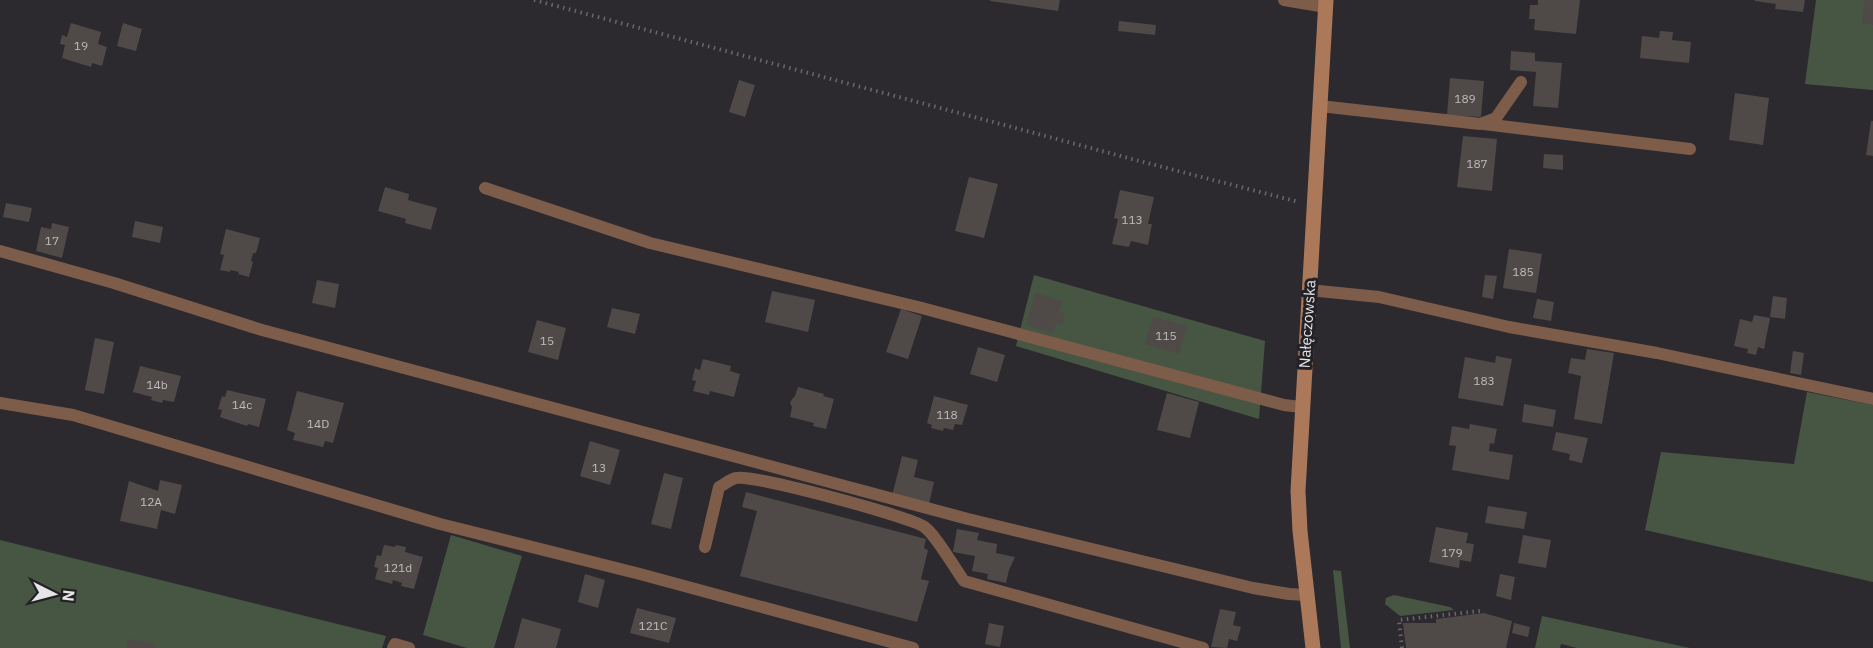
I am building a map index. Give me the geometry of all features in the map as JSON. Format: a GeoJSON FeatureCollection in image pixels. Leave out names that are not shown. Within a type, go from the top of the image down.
{"type":"FeatureCollection","features":[{"type":"Feature","properties":{"kind":"main road","name":"Nałęczowska"},"geometry":{"type":"LineString","coordinates":[[1313,648],[1298,505],[1301,407],[1326,3]]}},
{"type":"Feature","properties":{"kind":"lane"},"geometry":{"type":"LineString","coordinates":[[1284,0],[1326,3]]}},
{"type":"Feature","properties":{"kind":"lane"},"geometry":{"type":"LineString","coordinates":[[1480,124],[1496,118],[1521,82]]}},
{"type":"Feature","properties":{"kind":"lane"},"geometry":{"type":"LineString","coordinates":[[1320,106],[1690,149]]}},
{"type":"Feature","properties":{"kind":"lane"},"geometry":{"type":"LineString","coordinates":[[485,188],[650,243],[918,308],[1284,405],[1301,407]]}},
{"type":"Feature","properties":{"kind":"lane"},"geometry":{"type":"LineString","coordinates":[[0,251],[114,283],[262,330],[945,513],[1253,588],[1307,595]]}},
{"type":"Feature","properties":{"kind":"lane"},"geometry":{"type":"LineString","coordinates":[[1309,290],[1379,297],[1509,327],[1657,353],[1873,399]]}},
{"type":"Feature","properties":{"kind":"lane"},"geometry":{"type":"LineString","coordinates":[[0,403],[73,415],[440,524],[640,574],[913,648]]}},
{"type":"Feature","properties":{"kind":"lane"},"geometry":{"type":"LineString","coordinates":[[705,547],[720,487],[736,478],[764,481],[890,514],[925,527],[964,581],[1203,648]]}},
{"type":"Feature","properties":{"kind":"lane"},"geometry":{"type":"LineString","coordinates":[[393,648],[395,644],[409,648]]}},
{"type":"Feature","properties":{"kind":"path"},"geometry":{"type":"LineString","coordinates":[[534,0],[1314,205]]}},
{"type":"Feature","properties":{"kind":"path"},"geometry":{"type":"LineString","coordinates":[[1402,648],[1399,620],[1480,611]]}},
{"type":"Feature","properties":{"kind":"green space"},"geometry":{"type":"Polygon","coordinates":[[[1816,0],[1873,0],[1873,90],[1805,84],[1816,0]]]}},
{"type":"Feature","properties":{"kind":"green space"},"geometry":{"type":"Polygon","coordinates":[[[1034,275],[1265,341],[1259,419],[1016,346],[1034,275]]]}},
{"type":"Feature","properties":{"kind":"green space"},"geometry":{"type":"Polygon","coordinates":[[[1807,392],[1873,405],[1873,582],[1645,530],[1661,452],[1794,464],[1807,392]]]}},
{"type":"Feature","properties":{"kind":"green space"},"geometry":{"type":"Polygon","coordinates":[[[451,535],[522,556],[494,648],[467,648],[423,635],[451,535]]]}},
{"type":"Feature","properties":{"kind":"green space"},"geometry":{"type":"Polygon","coordinates":[[[0,540],[386,636],[382,648],[0,648],[0,540]]]}},
{"type":"Feature","properties":{"kind":"green space"},"geometry":{"type":"Polygon","coordinates":[[[1333,570],[1341,571],[1350,648],[1341,648],[1333,570]]]}},
{"type":"Feature","properties":{"kind":"green space"},"geometry":{"type":"Polygon","coordinates":[[[1394,595],[1450,607],[1454,610],[1400,616],[1385,604],[1386,598],[1394,595]]]}},
{"type":"Feature","properties":{"kind":"green space"},"geometry":{"type":"Polygon","coordinates":[[[1542,616],[1690,648],[1577,648],[1561,644],[1560,648],[1535,648],[1542,616]]]}},
{"type":"Feature","properties":{"kind":"building"},"geometry":{"type":"Polygon","coordinates":[[[990,0],[1060,0],[1058,11],[990,0]]]}},
{"type":"Feature","properties":{"kind":"building"},"geometry":{"type":"Polygon","coordinates":[[[1538,0],[1580,0],[1576,34],[1534,30],[1535,19],[1529,19],[1530,5],[1538,5],[1538,0]]]}},
{"type":"Feature","properties":{"kind":"building"},"geometry":{"type":"Polygon","coordinates":[[[1755,0],[1805,0],[1803,12],[1775,9],[1776,4],[1755,0]]]}},
{"type":"Feature","properties":{"kind":"building"},"geometry":{"type":"Polygon","coordinates":[[[1865,0],[1873,0],[1873,25],[1862,23],[1865,0]]]}},
{"type":"Feature","properties":{"kind":"building"},"geometry":{"type":"Polygon","coordinates":[[[1119,21],[1156,25],[1155,35],[1118,31],[1119,21]]]}},
{"type":"Feature","properties":{"kind":"building"},"geometry":{"type":"Polygon","coordinates":[[[71,23],[101,32],[98,44],[107,47],[102,66],[92,63],[91,67],[62,58],[65,45],[60,44],[62,35],[67,37],[71,23]]]}},
{"type":"Feature","properties":{"kind":"building"},"geometry":{"type":"Polygon","coordinates":[[[123,23],[142,29],[136,51],[117,46],[123,23]]]}},
{"type":"Feature","properties":{"kind":"building"},"geometry":{"type":"Polygon","coordinates":[[[1660,31],[1673,32],[1672,40],[1691,42],[1689,63],[1640,58],[1642,36],[1659,38],[1660,31]]]}},
{"type":"Feature","properties":{"kind":"building"},"geometry":{"type":"Polygon","coordinates":[[[1511,51],[1535,53],[1535,61],[1562,63],[1558,108],[1533,106],[1536,72],[1510,70],[1511,51]]]}},
{"type":"Feature","properties":{"kind":"building"},"geometry":{"type":"Polygon","coordinates":[[[1450,78],[1484,81],[1481,117],[1447,115],[1450,78]]]}},
{"type":"Feature","properties":{"kind":"building"},"geometry":{"type":"Polygon","coordinates":[[[739,80],[755,85],[745,117],[729,112],[739,80]]]}},
{"type":"Feature","properties":{"kind":"building"},"geometry":{"type":"Polygon","coordinates":[[[1735,93],[1769,98],[1763,145],[1729,140],[1735,93]]]}},
{"type":"Feature","properties":{"kind":"building"},"geometry":{"type":"Polygon","coordinates":[[[1871,121],[1873,121],[1873,156],[1866,155],[1871,121]]]}},
{"type":"Feature","properties":{"kind":"building"},"geometry":{"type":"Polygon","coordinates":[[[1463,136],[1497,139],[1492,191],[1457,187],[1463,136]]]}},
{"type":"Feature","properties":{"kind":"building"},"geometry":{"type":"Polygon","coordinates":[[[1544,154],[1563,155],[1563,170],[1543,168],[1544,154]]]}},
{"type":"Feature","properties":{"kind":"building"},"geometry":{"type":"Polygon","coordinates":[[[969,177],[998,184],[984,238],[955,231],[969,177]]]}},
{"type":"Feature","properties":{"kind":"building"},"geometry":{"type":"Polygon","coordinates":[[[385,187],[409,194],[408,200],[437,208],[431,230],[405,223],[406,219],[378,211],[385,187]]]}},
{"type":"Feature","properties":{"kind":"building"},"geometry":{"type":"Polygon","coordinates":[[[1120,190],[1154,197],[1148,224],[1152,224],[1148,245],[1131,241],[1129,247],[1112,244],[1118,219],[1114,218],[1120,190]]]}},
{"type":"Feature","properties":{"kind":"building"},"geometry":{"type":"Polygon","coordinates":[[[6,203],[32,208],[29,222],[3,217],[6,203]]]}},
{"type":"Feature","properties":{"kind":"building"},"geometry":{"type":"Polygon","coordinates":[[[135,221],[163,227],[160,243],[132,237],[135,221]]]}},
{"type":"Feature","properties":{"kind":"building"},"geometry":{"type":"Polygon","coordinates":[[[52,223],[69,227],[62,258],[36,251],[41,227],[51,229],[52,223]]]}},
{"type":"Feature","properties":{"kind":"building"},"geometry":{"type":"Polygon","coordinates":[[[226,229],[260,238],[256,253],[253,253],[249,277],[238,274],[239,272],[220,270],[224,255],[220,254],[226,229]]]}},
{"type":"Feature","properties":{"kind":"building"},"geometry":{"type":"Polygon","coordinates":[[[1509,249],[1542,254],[1536,293],[1503,288],[1509,249]]]}},
{"type":"Feature","properties":{"kind":"building"},"geometry":{"type":"Polygon","coordinates":[[[1485,275],[1497,276],[1493,299],[1482,297],[1485,275]]]}},
{"type":"Feature","properties":{"kind":"building"},"geometry":{"type":"Polygon","coordinates":[[[317,280],[339,284],[335,308],[312,303],[317,280]]]}},
{"type":"Feature","properties":{"kind":"building"},"geometry":{"type":"Polygon","coordinates":[[[772,291],[815,300],[808,332],[765,322],[772,291]]]}},
{"type":"Feature","properties":{"kind":"building"},"geometry":{"type":"Polygon","coordinates":[[[1035,293],[1062,301],[1059,312],[1065,314],[1062,325],[1056,323],[1053,333],[1026,325],[1035,293]]]}},
{"type":"Feature","properties":{"kind":"building"},"geometry":{"type":"Polygon","coordinates":[[[1773,296],[1787,298],[1785,319],[1770,317],[1773,296]]]}},
{"type":"Feature","properties":{"kind":"building"},"geometry":{"type":"Polygon","coordinates":[[[1537,299],[1554,302],[1551,321],[1533,318],[1537,299]]]}},
{"type":"Feature","properties":{"kind":"building"},"geometry":{"type":"Polygon","coordinates":[[[612,308],[640,314],[635,334],[607,327],[612,308]]]}},
{"type":"Feature","properties":{"kind":"building"},"geometry":{"type":"Polygon","coordinates":[[[901,309],[922,316],[908,359],[886,352],[901,309]]]}},
{"type":"Feature","properties":{"kind":"building"},"geometry":{"type":"Polygon","coordinates":[[[1754,315],[1770,318],[1764,349],[1758,347],[1756,355],[1747,353],[1748,349],[1734,346],[1740,319],[1752,322],[1754,315]]]}},
{"type":"Feature","properties":{"kind":"building"},"geometry":{"type":"Polygon","coordinates":[[[1153,317],[1187,326],[1179,354],[1145,344],[1153,317]]]}},
{"type":"Feature","properties":{"kind":"building"},"geometry":{"type":"Polygon","coordinates":[[[537,320],[566,328],[558,360],[528,352],[537,320]]]}},
{"type":"Feature","properties":{"kind":"building"},"geometry":{"type":"Polygon","coordinates":[[[95,338],[114,342],[104,394],[85,390],[95,338]]]}},
{"type":"Feature","properties":{"kind":"building"},"geometry":{"type":"Polygon","coordinates":[[[978,347],[1005,355],[997,382],[970,374],[978,347]]]}},
{"type":"Feature","properties":{"kind":"building"},"geometry":{"type":"Polygon","coordinates":[[[1587,349],[1614,353],[1602,424],[1574,419],[1581,376],[1568,373],[1571,358],[1585,360],[1587,349]]]}},
{"type":"Feature","properties":{"kind":"building"},"geometry":{"type":"Polygon","coordinates":[[[1793,351],[1804,353],[1801,375],[1790,373],[1793,351]]]}},
{"type":"Feature","properties":{"kind":"building"},"geometry":{"type":"Polygon","coordinates":[[[1496,356],[1512,359],[1503,406],[1458,398],[1465,357],[1495,363],[1496,356]]]}},
{"type":"Feature","properties":{"kind":"building"},"geometry":{"type":"Polygon","coordinates":[[[703,359],[731,366],[730,371],[740,374],[734,397],[710,391],[709,395],[693,391],[696,381],[692,380],[695,368],[700,370],[703,359]]]}},
{"type":"Feature","properties":{"kind":"building"},"geometry":{"type":"Polygon","coordinates":[[[140,366],[181,376],[174,402],[163,400],[162,403],[151,400],[152,397],[133,392],[140,366]]]}},
{"type":"Feature","properties":{"kind":"building"},"geometry":{"type":"Polygon","coordinates":[[[798,387],[834,399],[826,429],[813,426],[814,423],[790,417],[792,407],[790,403],[798,387]]]}},
{"type":"Feature","properties":{"kind":"building"},"geometry":{"type":"Polygon","coordinates":[[[227,390],[266,399],[259,427],[248,424],[247,426],[220,417],[222,410],[218,409],[222,396],[225,397],[227,390]]]}},
{"type":"Feature","properties":{"kind":"building"},"geometry":{"type":"Polygon","coordinates":[[[297,391],[344,403],[333,443],[325,441],[323,447],[293,440],[295,433],[287,430],[297,391]]]}},
{"type":"Feature","properties":{"kind":"building"},"geometry":{"type":"Polygon","coordinates":[[[1167,393],[1199,402],[1190,438],[1157,430],[1167,393]]]}},
{"type":"Feature","properties":{"kind":"building"},"geometry":{"type":"Polygon","coordinates":[[[934,396],[968,405],[962,425],[955,424],[953,430],[944,428],[943,431],[931,428],[932,425],[927,423],[934,396]]]}},
{"type":"Feature","properties":{"kind":"building"},"geometry":{"type":"Polygon","coordinates":[[[1524,404],[1556,410],[1553,427],[1522,422],[1524,404]]]}},
{"type":"Feature","properties":{"kind":"building"},"geometry":{"type":"Polygon","coordinates":[[[1470,424],[1497,429],[1494,444],[1490,443],[1489,451],[1513,455],[1509,480],[1452,470],[1456,446],[1449,445],[1452,426],[1469,429],[1470,424]]]}},
{"type":"Feature","properties":{"kind":"building"},"geometry":{"type":"Polygon","coordinates":[[[1556,432],[1588,438],[1582,463],[1569,460],[1570,454],[1552,450],[1556,432]]]}},
{"type":"Feature","properties":{"kind":"building"},"geometry":{"type":"Polygon","coordinates":[[[590,441],[620,450],[610,485],[580,476],[590,441]]]}},
{"type":"Feature","properties":{"kind":"building"},"geometry":{"type":"Polygon","coordinates":[[[902,456],[918,460],[914,477],[934,482],[929,504],[892,496],[902,456]]]}},
{"type":"Feature","properties":{"kind":"building"},"geometry":{"type":"Polygon","coordinates":[[[664,473],[683,478],[671,529],[651,524],[664,473]]]}},
{"type":"Feature","properties":{"kind":"building"},"geometry":{"type":"Polygon","coordinates":[[[160,480],[182,485],[175,514],[161,510],[157,529],[120,521],[129,481],[158,491],[160,480]]]}},
{"type":"Feature","properties":{"kind":"building"},"geometry":{"type":"Polygon","coordinates":[[[746,492],[926,539],[924,548],[928,550],[921,579],[929,581],[917,622],[740,576],[757,511],[742,507],[746,492]]]}},
{"type":"Feature","properties":{"kind":"building"},"geometry":{"type":"Polygon","coordinates":[[[1488,506],[1527,512],[1524,529],[1485,523],[1488,506]]]}},
{"type":"Feature","properties":{"kind":"building"},"geometry":{"type":"Polygon","coordinates":[[[1436,527],[1468,533],[1466,543],[1474,544],[1471,562],[1460,560],[1459,568],[1429,562],[1436,527]]]}},
{"type":"Feature","properties":{"kind":"building"},"geometry":{"type":"Polygon","coordinates":[[[957,529],[979,533],[977,540],[997,544],[996,553],[1015,557],[1006,583],[987,579],[988,574],[972,571],[975,556],[953,552],[957,529]]]}},
{"type":"Feature","properties":{"kind":"building"},"geometry":{"type":"Polygon","coordinates":[[[1523,535],[1551,540],[1546,568],[1518,563],[1523,535]]]}},
{"type":"Feature","properties":{"kind":"building"},"geometry":{"type":"Polygon","coordinates":[[[384,545],[406,547],[405,552],[423,557],[414,589],[401,586],[402,583],[393,580],[392,584],[375,579],[378,568],[374,567],[377,555],[381,556],[384,545]]]}},
{"type":"Feature","properties":{"kind":"building"},"geometry":{"type":"Polygon","coordinates":[[[585,574],[605,580],[598,608],[578,602],[585,574]]]}},
{"type":"Feature","properties":{"kind":"building"},"geometry":{"type":"Polygon","coordinates":[[[1500,574],[1515,577],[1511,600],[1496,596],[1500,574]]]}},
{"type":"Feature","properties":{"kind":"building"},"geometry":{"type":"Polygon","coordinates":[[[637,608],[676,618],[669,643],[630,633],[637,608]]]}},
{"type":"Feature","properties":{"kind":"building"},"geometry":{"type":"Polygon","coordinates":[[[1220,609],[1236,612],[1233,625],[1241,627],[1237,641],[1229,639],[1227,648],[1211,647],[1220,609]]]}},
{"type":"Feature","properties":{"kind":"building"},"geometry":{"type":"Polygon","coordinates":[[[1484,613],[1512,621],[1506,648],[1406,648],[1403,623],[1436,623],[1436,619],[1484,613]]]}},
{"type":"Feature","properties":{"kind":"building"},"geometry":{"type":"Polygon","coordinates":[[[522,618],[561,629],[556,648],[514,648],[522,618]]]}},
{"type":"Feature","properties":{"kind":"building"},"geometry":{"type":"Polygon","coordinates":[[[989,623],[1004,626],[1000,647],[985,644],[989,623]]]}},
{"type":"Feature","properties":{"kind":"building"},"geometry":{"type":"Polygon","coordinates":[[[1514,623],[1530,627],[1528,637],[1512,633],[1514,623]]]}},
{"type":"Feature","properties":{"kind":"building"},"geometry":{"type":"Polygon","coordinates":[[[128,639],[155,644],[154,648],[127,648],[128,639]]]}}]}
